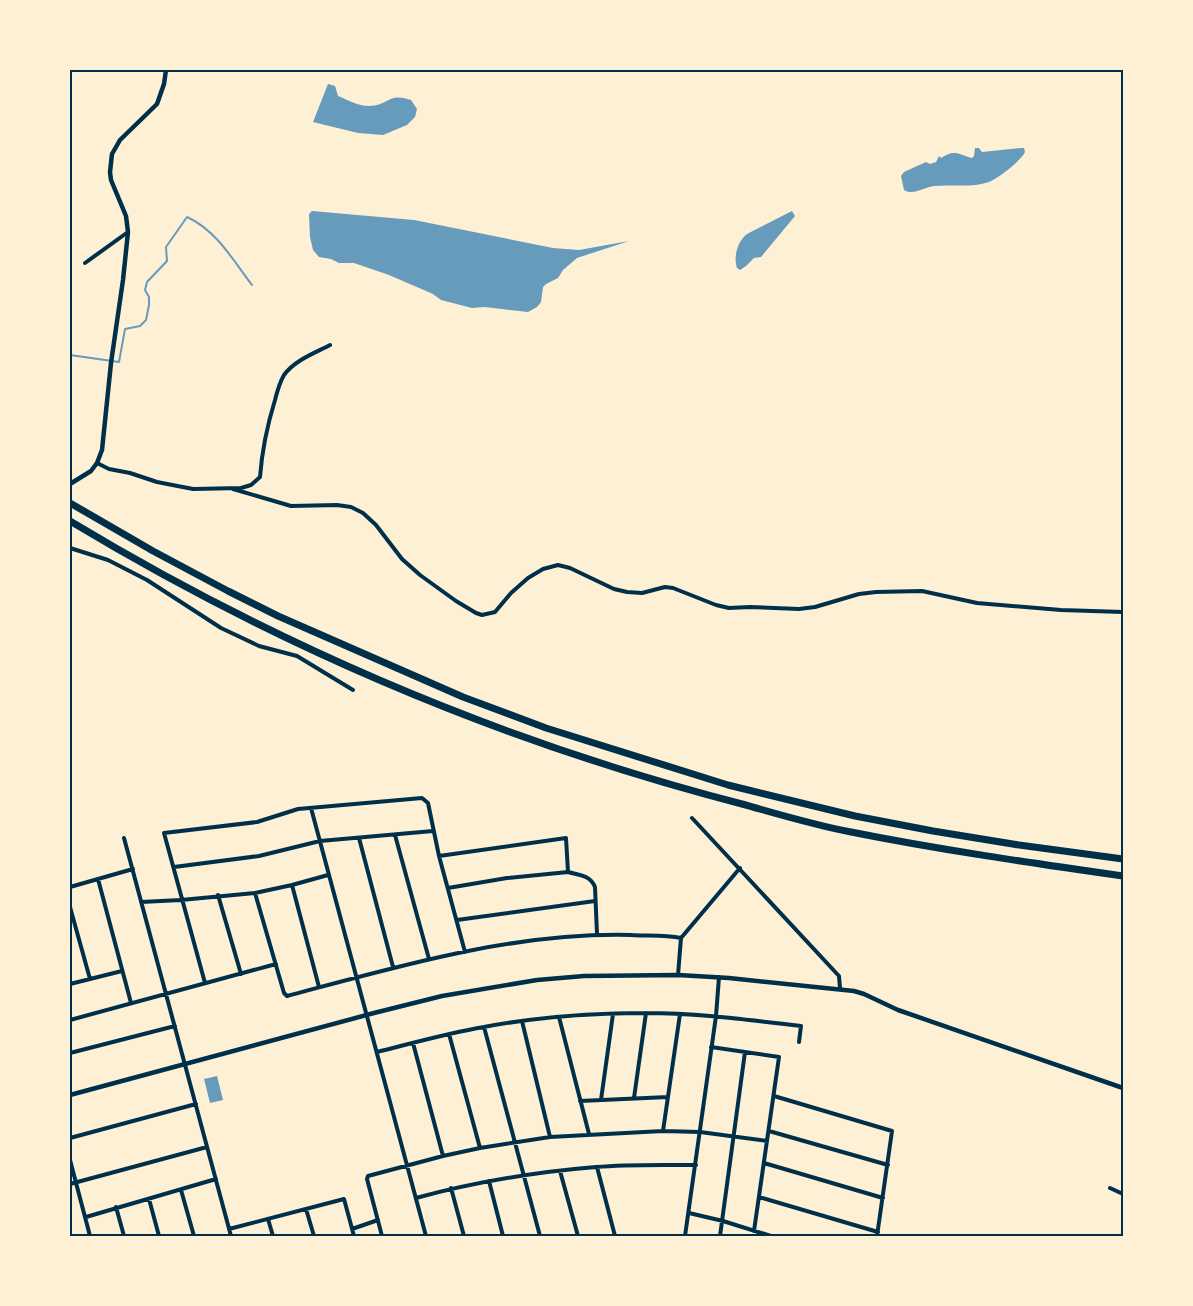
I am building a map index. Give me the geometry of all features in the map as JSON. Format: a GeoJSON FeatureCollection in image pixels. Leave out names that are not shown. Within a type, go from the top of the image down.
{"type":"FeatureCollection","features":[{"type":"Feature","properties":{"kind":"highway"},"geometry":{"type":"LineString","coordinates":[[70,503],[152,551],[228,592],[278,616],[463,697],[546,728],[728,785],[855,816],[1009,844],[1123,859]]}},
{"type":"Feature","properties":{"kind":"highway"},"geometry":{"type":"LineString","coordinates":[[70,521],[141,562],[274,632],[458,713],[541,744],[707,795],[849,832],[1004,859],[1123,876]]}},
{"type":"Feature","properties":{"kind":"street"},"geometry":{"type":"LineString","coordinates":[[70,484],[83,477],[97,463],[102,450],[128,232],[126,216],[111,180],[112,154],[120,140],[157,104],[164,84],[166,70]]}},
{"type":"Feature","properties":{"kind":"street"},"geometry":{"type":"LineString","coordinates":[[85,263],[128,232]]}},
{"type":"Feature","properties":{"kind":"street"},"geometry":{"type":"LineString","coordinates":[[97,463],[109,469],[193,490],[233,489],[251,485],[260,477],[265,436],[284,375],[299,361],[330,345]]}},
{"type":"Feature","properties":{"kind":"street"},"geometry":{"type":"LineString","coordinates":[[233,489],[291,506],[337,505],[351,507],[363,513],[376,525],[402,559],[420,575],[456,602],[482,615],[495,612],[511,593],[528,578],[543,569],[558,565],[570,568],[614,589],[627,592],[642,592],[665,587],[673,588],[716,605],[729,608],[799,609],[815,607],[859,594],[922,591],[978,603],[1061,610],[1123,612]]}},
{"type":"Feature","properties":{"kind":"street"},"geometry":{"type":"LineString","coordinates":[[70,548],[108,560],[147,580],[178,602],[227,631],[259,646],[296,656],[352,690]]}},
{"type":"Feature","properties":{"kind":"street"},"geometry":{"type":"LineString","coordinates":[[205,983],[164,833],[258,822],[298,809],[422,798],[428,803],[432,831],[465,952]]}},
{"type":"Feature","properties":{"kind":"street"},"geometry":{"type":"LineString","coordinates":[[311,808],[426,1236]]}},
{"type":"Feature","properties":{"kind":"street"},"geometry":{"type":"LineString","coordinates":[[692,818],[839,976],[840,988]]}},
{"type":"Feature","properties":{"kind":"street"},"geometry":{"type":"LineString","coordinates":[[174,867],[259,856],[320,841],[432,831]]}},
{"type":"Feature","properties":{"kind":"street"},"geometry":{"type":"LineString","coordinates":[[395,835],[429,960]]}},
{"type":"Feature","properties":{"kind":"street"},"geometry":{"type":"LineString","coordinates":[[124,838],[231,1236]]}},
{"type":"Feature","properties":{"kind":"street"},"geometry":{"type":"LineString","coordinates":[[359,838],[393,967]]}},
{"type":"Feature","properties":{"kind":"street"},"geometry":{"type":"LineString","coordinates":[[439,856],[566,838],[568,872]]}},
{"type":"Feature","properties":{"kind":"street"},"geometry":{"type":"LineString","coordinates":[[678,975],[681,938],[740,868]]}},
{"type":"Feature","properties":{"kind":"street"},"geometry":{"type":"LineString","coordinates":[[70,887],[133,869]]}},
{"type":"Feature","properties":{"kind":"street"},"geometry":{"type":"LineString","coordinates":[[448,888],[507,878],[568,872],[585,876],[592,880],[595,887],[597,934]]}},
{"type":"Feature","properties":{"kind":"street"},"geometry":{"type":"LineString","coordinates":[[141,902],[255,893],[328,875]]}},
{"type":"Feature","properties":{"kind":"street"},"geometry":{"type":"LineString","coordinates":[[98,879],[131,1003]]}},
{"type":"Feature","properties":{"kind":"street"},"geometry":{"type":"LineString","coordinates":[[292,885],[319,987]]}},
{"type":"Feature","properties":{"kind":"street"},"geometry":{"type":"LineString","coordinates":[[255,893],[284,993],[287,996],[393,967],[529,940],[597,934],[681,938]]}},
{"type":"Feature","properties":{"kind":"street"},"geometry":{"type":"LineString","coordinates":[[218,896],[241,974]]}},
{"type":"Feature","properties":{"kind":"street"},"geometry":{"type":"LineString","coordinates":[[457,920],[595,901]]}},
{"type":"Feature","properties":{"kind":"street"},"geometry":{"type":"LineString","coordinates":[[70,906],[90,979]]}},
{"type":"Feature","properties":{"kind":"street"},"geometry":{"type":"LineString","coordinates":[[70,1020],[276,964]]}},
{"type":"Feature","properties":{"kind":"street"},"geometry":{"type":"LineString","coordinates":[[70,984],[122,971]]}},
{"type":"Feature","properties":{"kind":"street"},"geometry":{"type":"LineString","coordinates":[[70,1095],[367,1014],[442,996],[537,980],[584,976],[678,975],[840,988],[864,994],[898,1010],[1123,1088]]}},
{"type":"Feature","properties":{"kind":"street"},"geometry":{"type":"LineString","coordinates":[[685,1236],[716,1016],[719,977]]}},
{"type":"Feature","properties":{"kind":"street"},"geometry":{"type":"LineString","coordinates":[[377,1052],[448,1034],[522,1021],[559,1017],[646,1013],[716,1016],[801,1026],[799,1042]]}},
{"type":"Feature","properties":{"kind":"street"},"geometry":{"type":"LineString","coordinates":[[634,1098],[646,1013]]}},
{"type":"Feature","properties":{"kind":"street"},"geometry":{"type":"LineString","coordinates":[[601,1100],[613,1014]]}},
{"type":"Feature","properties":{"kind":"street"},"geometry":{"type":"LineString","coordinates":[[663,1131],[680,1014]]}},
{"type":"Feature","properties":{"kind":"street"},"geometry":{"type":"LineString","coordinates":[[559,1017],[589,1134]]}},
{"type":"Feature","properties":{"kind":"street"},"geometry":{"type":"LineString","coordinates":[[522,1021],[550,1137]]}},
{"type":"Feature","properties":{"kind":"street"},"geometry":{"type":"LineString","coordinates":[[70,1053],[175,1026]]}},
{"type":"Feature","properties":{"kind":"street"},"geometry":{"type":"LineString","coordinates":[[484,1027],[540,1236]]}},
{"type":"Feature","properties":{"kind":"street"},"geometry":{"type":"LineString","coordinates":[[448,1034],[480,1148]]}},
{"type":"Feature","properties":{"kind":"street"},"geometry":{"type":"LineString","coordinates":[[412,1043],[443,1156]]}},
{"type":"Feature","properties":{"kind":"street"},"geometry":{"type":"LineString","coordinates":[[711,1047],[780,1057],[754,1231]]}},
{"type":"Feature","properties":{"kind":"street"},"geometry":{"type":"LineString","coordinates":[[720,1236],[745,1052]]}},
{"type":"Feature","properties":{"kind":"street"},"geometry":{"type":"LineString","coordinates":[[580,1101],[668,1096]]}},
{"type":"Feature","properties":{"kind":"street"},"geometry":{"type":"LineString","coordinates":[[759,1197],[877,1234],[892,1131],[774,1096]]}},
{"type":"Feature","properties":{"kind":"street"},"geometry":{"type":"LineString","coordinates":[[70,1138],[196,1104]]}},
{"type":"Feature","properties":{"kind":"street"},"geometry":{"type":"LineString","coordinates":[[382,1236],[368,1176],[443,1156],[515,1142],[589,1134],[663,1131],[700,1132],[767,1141]]}},
{"type":"Feature","properties":{"kind":"street"},"geometry":{"type":"LineString","coordinates":[[769,1131],[888,1164]]}},
{"type":"Feature","properties":{"kind":"street"},"geometry":{"type":"LineString","coordinates":[[70,1184],[208,1147]]}},
{"type":"Feature","properties":{"kind":"street"},"geometry":{"type":"LineString","coordinates":[[70,1160],[90,1236]]}},
{"type":"Feature","properties":{"kind":"street"},"geometry":{"type":"LineString","coordinates":[[764,1163],[883,1198]]}},
{"type":"Feature","properties":{"kind":"street"},"geometry":{"type":"LineString","coordinates":[[416,1198],[452,1188],[489,1181],[597,1166],[696,1165]]}},
{"type":"Feature","properties":{"kind":"street"},"geometry":{"type":"LineString","coordinates":[[597,1166],[615,1236]]}},
{"type":"Feature","properties":{"kind":"street"},"geometry":{"type":"LineString","coordinates":[[560,1171],[578,1236]]}},
{"type":"Feature","properties":{"kind":"street"},"geometry":{"type":"LineString","coordinates":[[86,1217],[216,1179]]}},
{"type":"Feature","properties":{"kind":"street"},"geometry":{"type":"LineString","coordinates":[[489,1181],[503,1236]]}},
{"type":"Feature","properties":{"kind":"street"},"geometry":{"type":"LineString","coordinates":[[452,1188],[464,1236]]}},
{"type":"Feature","properties":{"kind":"street"},"geometry":{"type":"LineString","coordinates":[[1110,1188],[1123,1194]]}},
{"type":"Feature","properties":{"kind":"street"},"geometry":{"type":"LineString","coordinates":[[181,1190],[194,1236]]}},
{"type":"Feature","properties":{"kind":"street"},"geometry":{"type":"LineString","coordinates":[[229,1229],[344,1198],[354,1236]]}},
{"type":"Feature","properties":{"kind":"street"},"geometry":{"type":"LineString","coordinates":[[148,1199],[159,1236]]}},
{"type":"Feature","properties":{"kind":"street"},"geometry":{"type":"LineString","coordinates":[[116,1207],[124,1236]]}},
{"type":"Feature","properties":{"kind":"street"},"geometry":{"type":"LineString","coordinates":[[306,1209],[314,1236]]}},
{"type":"Feature","properties":{"kind":"street"},"geometry":{"type":"LineString","coordinates":[[688,1213],[723,1221],[771,1236]]}},
{"type":"Feature","properties":{"kind":"street"},"geometry":{"type":"LineString","coordinates":[[268,1219],[273,1236]]}},
{"type":"Feature","properties":{"kind":"street"},"geometry":{"type":"LineString","coordinates":[[352,1229],[378,1220]]}},
{"type":"Feature","properties":{"kind":"water"},"geometry":{"type":"Polygon","coordinates":[[[328,84],[335,86],[338,96],[361,105],[381,104],[398,97],[411,100],[417,109],[415,117],[407,125],[383,135],[358,133],[313,122],[328,84]]]}},
{"type":"Feature","properties":{"kind":"water"},"geometry":{"type":"Polygon","coordinates":[[[975,148],[979,148],[982,152],[1024,148],[1025,152],[1009,169],[989,182],[976,185],[934,186],[911,192],[904,190],[901,176],[904,172],[926,162],[930,164],[936,162],[939,156],[941,158],[953,153],[972,158],[975,148]]]}},
{"type":"Feature","properties":{"kind":"water"},"geometry":{"type":"Polygon","coordinates":[[[312,211],[414,220],[553,248],[579,250],[629,241],[577,258],[563,270],[558,278],[543,287],[541,302],[537,307],[528,312],[485,307],[472,308],[441,300],[433,294],[389,275],[354,263],[339,263],[331,259],[319,257],[313,250],[310,237],[309,214],[312,211]]]}},
{"type":"Feature","properties":{"kind":"water"},"geometry":{"type":"Polygon","coordinates":[[[792,211],[795,216],[761,257],[754,258],[740,270],[737,268],[736,254],[744,237],[792,211]]]}},
{"type":"Feature","properties":{"kind":"water"},"geometry":{"type":"Polygon","coordinates":[[[217,1076],[223,1100],[210,1103],[204,1079],[217,1076]]]}},
{"type":"Feature","properties":{"kind":"waterway"},"geometry":{"type":"LineString","coordinates":[[70,355],[119,362],[125,329],[140,326],[146,320],[149,305],[149,297],[145,290],[147,282],[167,261],[166,247],[187,217],[207,230],[215,238],[252,285]]}}]}
